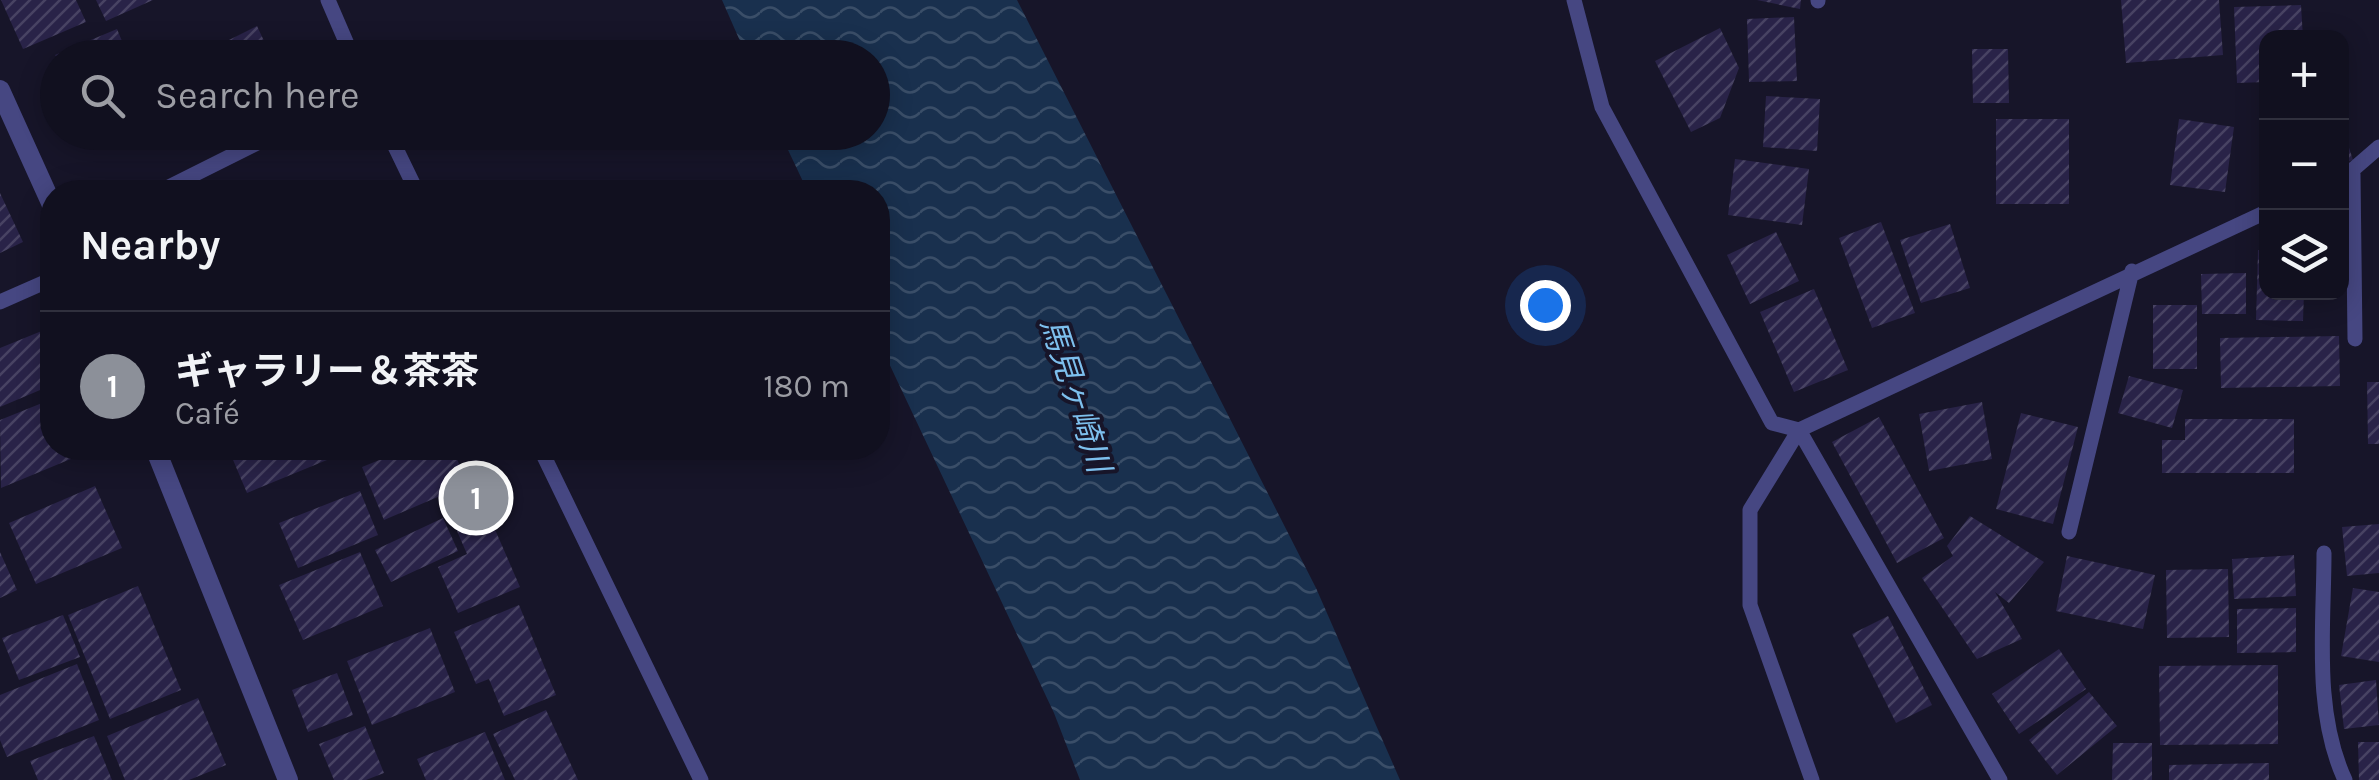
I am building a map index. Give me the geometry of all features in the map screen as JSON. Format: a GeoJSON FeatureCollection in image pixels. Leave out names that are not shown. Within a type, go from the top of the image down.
{"type":"FeatureCollection","features":[{"type":"Feature","properties":{"kind":"street"},"geometry":{"type":"LineString","coordinates":[[0,90],[41,180]]}},
{"type":"Feature","properties":{"kind":"street"},"geometry":{"type":"LineString","coordinates":[[160,460],[288,780]]}},
{"type":"Feature","properties":{"kind":"lane"},"geometry":{"type":"LineString","coordinates":[[328,0],[345,40]]}},
{"type":"Feature","properties":{"kind":"lane"},"geometry":{"type":"LineString","coordinates":[[1574,0],[1602,107],[1772,422],[1799,430],[2000,780]]}},
{"type":"Feature","properties":{"kind":"lane"},"geometry":{"type":"LineString","coordinates":[[2349,174],[2379,147]]}},
{"type":"Feature","properties":{"kind":"lane"},"geometry":{"type":"LineString","coordinates":[[184,180],[244,150]]}},
{"type":"Feature","properties":{"kind":"lane"},"geometry":{"type":"LineString","coordinates":[[397,150],[411,180]]}},
{"type":"Feature","properties":{"kind":"lane"},"geometry":{"type":"LineString","coordinates":[[2349,210],[2355,339]]}},
{"type":"Feature","properties":{"kind":"lane"},"geometry":{"type":"LineString","coordinates":[[1812,780],[1750,605],[1750,510],[1799,430],[2132,271],[2259,215]]}},
{"type":"Feature","properties":{"kind":"lane"},"geometry":{"type":"LineString","coordinates":[[2070,532],[2132,271]]}},
{"type":"Feature","properties":{"kind":"lane"},"geometry":{"type":"LineString","coordinates":[[0,302],[40,284]]}},
{"type":"Feature","properties":{"kind":"lane"},"geometry":{"type":"LineString","coordinates":[[546,460],[702,780]]}},
{"type":"Feature","properties":{"kind":"lane"},"geometry":{"type":"LineString","coordinates":[[2324,553],[2326,710],[2334,756],[2346,780]]}},
{"type":"Feature","properties":{"kind":"water","name":"馬見ヶ崎川"},"geometry":{"type":"Polygon","coordinates":[[[722,0],[1017,0],[1316,588],[1400,780],[1080,780],[1054,713],[890,365],[890,180],[802,180],[788,150],[890,150],[890,40],[740,40],[722,0]]]}},
{"type":"Feature","properties":{"kind":"building"},"geometry":{"type":"Polygon","coordinates":[[[1,0],[76,0],[86,22],[23,49],[1,0]]]}},
{"type":"Feature","properties":{"kind":"building"},"geometry":{"type":"Polygon","coordinates":[[[96,0],[153,0],[106,21],[96,0]]]}},
{"type":"Feature","properties":{"kind":"building"},"geometry":{"type":"Polygon","coordinates":[[[1757,0],[1801,0],[1800,9],[1757,0]]]}},
{"type":"Feature","properties":{"kind":"building"},"geometry":{"type":"Polygon","coordinates":[[[2121,0],[2219,0],[2223,55],[2126,63],[2121,0]]]}},
{"type":"Feature","properties":{"kind":"building"},"geometry":{"type":"Polygon","coordinates":[[[2301,5],[2303,30],[2259,30],[2259,82],[2237,83],[2234,7],[2301,5]]]}},
{"type":"Feature","properties":{"kind":"building"},"geometry":{"type":"Polygon","coordinates":[[[1794,17],[1797,81],[1749,82],[1747,19],[1794,17]]]}},
{"type":"Feature","properties":{"kind":"building"},"geometry":{"type":"Polygon","coordinates":[[[257,26],[264,40],[229,40],[257,26]]]}},
{"type":"Feature","properties":{"kind":"building"},"geometry":{"type":"Polygon","coordinates":[[[1720,28],[1739,68],[1720,118],[1691,132],[1655,61],[1720,28]]]}},
{"type":"Feature","properties":{"kind":"building"},"geometry":{"type":"Polygon","coordinates":[[[117,29],[122,40],[91,40],[117,29]]]}},
{"type":"Feature","properties":{"kind":"building"},"geometry":{"type":"Polygon","coordinates":[[[1972,49],[2008,49],[2009,103],[1973,103],[1972,49]]]}},
{"type":"Feature","properties":{"kind":"building"},"geometry":{"type":"Polygon","coordinates":[[[1766,96],[1820,99],[1817,151],[1763,147],[1766,96]]]}},
{"type":"Feature","properties":{"kind":"building"},"geometry":{"type":"Polygon","coordinates":[[[1996,119],[2069,119],[2069,204],[1996,204],[1996,119]]]}},
{"type":"Feature","properties":{"kind":"building"},"geometry":{"type":"Polygon","coordinates":[[[2179,119],[2234,127],[2225,192],[2170,185],[2179,119]]]}},
{"type":"Feature","properties":{"kind":"building"},"geometry":{"type":"Polygon","coordinates":[[[1735,159],[1809,169],[1802,225],[1728,215],[1735,159]]]}},
{"type":"Feature","properties":{"kind":"building"},"geometry":{"type":"Polygon","coordinates":[[[0,193],[23,242],[0,253],[0,193]]]}},
{"type":"Feature","properties":{"kind":"building"},"geometry":{"type":"Polygon","coordinates":[[[1881,222],[1915,313],[1872,328],[1839,238],[1881,222]]]}},
{"type":"Feature","properties":{"kind":"building"},"geometry":{"type":"Polygon","coordinates":[[[1950,224],[1970,288],[1921,303],[1900,240],[1950,224]]]}},
{"type":"Feature","properties":{"kind":"building"},"geometry":{"type":"Polygon","coordinates":[[[1776,232],[1799,281],[1750,304],[1727,255],[1776,232]]]}},
{"type":"Feature","properties":{"kind":"building"},"geometry":{"type":"Polygon","coordinates":[[[2259,250],[2259,300],[2304,300],[2303,321],[2256,320],[2259,250]]]}},
{"type":"Feature","properties":{"kind":"building"},"geometry":{"type":"Polygon","coordinates":[[[2246,273],[2246,314],[2202,314],[2201,274],[2246,273]]]}},
{"type":"Feature","properties":{"kind":"building"},"geometry":{"type":"Polygon","coordinates":[[[1814,289],[1848,370],[1794,392],[1760,312],[1814,289]]]}},
{"type":"Feature","properties":{"kind":"building"},"geometry":{"type":"Polygon","coordinates":[[[2153,305],[2197,305],[2197,369],[2153,369],[2153,305]]]}},
{"type":"Feature","properties":{"kind":"building"},"geometry":{"type":"Polygon","coordinates":[[[40,332],[40,390],[0,407],[0,348],[40,332]]]}},
{"type":"Feature","properties":{"kind":"building"},"geometry":{"type":"Polygon","coordinates":[[[2339,336],[2340,386],[2221,388],[2220,338],[2339,336]]]}},
{"type":"Feature","properties":{"kind":"building"},"geometry":{"type":"Polygon","coordinates":[[[2129,376],[2183,390],[2172,428],[2118,413],[2129,376]]]}},
{"type":"Feature","properties":{"kind":"building"},"geometry":{"type":"Polygon","coordinates":[[[2367,382],[2379,382],[2379,444],[2368,444],[2367,382]]]}},
{"type":"Feature","properties":{"kind":"building"},"geometry":{"type":"Polygon","coordinates":[[[1982,402],[1992,459],[1929,471],[1919,414],[1982,402]]]}},
{"type":"Feature","properties":{"kind":"building"},"geometry":{"type":"Polygon","coordinates":[[[40,404],[40,460],[68,460],[1,488],[0,420],[40,404]]]}},
{"type":"Feature","properties":{"kind":"building"},"geometry":{"type":"Polygon","coordinates":[[[2021,413],[2078,427],[2053,524],[1996,509],[2021,413]]]}},
{"type":"Feature","properties":{"kind":"building"},"geometry":{"type":"Polygon","coordinates":[[[1879,417],[1944,538],[1897,563],[1832,442],[1879,417]]]}},
{"type":"Feature","properties":{"kind":"building"},"geometry":{"type":"Polygon","coordinates":[[[2185,419],[2294,419],[2294,473],[2162,473],[2162,440],[2185,440],[2185,419]]]}},
{"type":"Feature","properties":{"kind":"building"},"geometry":{"type":"Polygon","coordinates":[[[233,460],[327,460],[247,493],[233,460]]]}},
{"type":"Feature","properties":{"kind":"building"},"geometry":{"type":"Polygon","coordinates":[[[379,460],[457,460],[468,484],[384,520],[362,467],[379,460]]]}},
{"type":"Feature","properties":{"kind":"building"},"geometry":{"type":"Polygon","coordinates":[[[95,486],[122,548],[36,584],[9,523],[95,486]]]}},
{"type":"Feature","properties":{"kind":"building"},"geometry":{"type":"Polygon","coordinates":[[[360,491],[378,535],[298,568],[279,523],[360,491]]]}},
{"type":"Feature","properties":{"kind":"building"},"geometry":{"type":"Polygon","coordinates":[[[483,502],[520,587],[458,613],[438,567],[467,554],[450,515],[483,502]]]}},
{"type":"Feature","properties":{"kind":"building"},"geometry":{"type":"Polygon","coordinates":[[[1970,516],[2044,562],[2009,603],[1995,592],[2022,639],[1977,659],[1922,578],[1953,556],[1947,546],[1970,516]]]}},
{"type":"Feature","properties":{"kind":"building"},"geometry":{"type":"Polygon","coordinates":[[[443,518],[458,551],[391,582],[375,550],[443,518]]]}},
{"type":"Feature","properties":{"kind":"building"},"geometry":{"type":"Polygon","coordinates":[[[2379,524],[2379,573],[2347,576],[2342,527],[2379,524]]]}},
{"type":"Feature","properties":{"kind":"building"},"geometry":{"type":"Polygon","coordinates":[[[0,552],[17,590],[0,598],[0,552]]]}},
{"type":"Feature","properties":{"kind":"building"},"geometry":{"type":"Polygon","coordinates":[[[360,552],[383,606],[303,640],[279,585],[360,552]]]}},
{"type":"Feature","properties":{"kind":"building"},"geometry":{"type":"Polygon","coordinates":[[[2294,555],[2296,596],[2234,599],[2232,559],[2294,555]]]}},
{"type":"Feature","properties":{"kind":"building"},"geometry":{"type":"Polygon","coordinates":[[[2067,556],[2155,575],[2143,629],[2056,611],[2067,556]]]}},
{"type":"Feature","properties":{"kind":"building"},"geometry":{"type":"Polygon","coordinates":[[[2228,569],[2229,637],[2167,638],[2166,570],[2228,569]]]}},
{"type":"Feature","properties":{"kind":"building"},"geometry":{"type":"Polygon","coordinates":[[[138,586],[181,690],[110,719],[68,615],[138,586]]]}},
{"type":"Feature","properties":{"kind":"building"},"geometry":{"type":"Polygon","coordinates":[[[2353,588],[2379,592],[2379,662],[2341,656],[2353,588]]]}},
{"type":"Feature","properties":{"kind":"building"},"geometry":{"type":"Polygon","coordinates":[[[519,605],[556,695],[504,716],[489,679],[476,684],[454,632],[519,605]]]}},
{"type":"Feature","properties":{"kind":"building"},"geometry":{"type":"Polygon","coordinates":[[[2296,608],[2296,652],[2237,653],[2237,609],[2296,608]]]}},
{"type":"Feature","properties":{"kind":"building"},"geometry":{"type":"Polygon","coordinates":[[[63,615],[80,657],[19,680],[2,638],[63,615]]]}},
{"type":"Feature","properties":{"kind":"building"},"geometry":{"type":"Polygon","coordinates":[[[1888,616],[1932,705],[1896,723],[1852,634],[1888,616]]]}},
{"type":"Feature","properties":{"kind":"building"},"geometry":{"type":"Polygon","coordinates":[[[430,628],[455,692],[372,725],[347,661],[430,628]]]}},
{"type":"Feature","properties":{"kind":"building"},"geometry":{"type":"Polygon","coordinates":[[[2059,649],[2086,689],[2019,734],[1992,694],[2059,649]]]}},
{"type":"Feature","properties":{"kind":"building"},"geometry":{"type":"Polygon","coordinates":[[[77,664],[99,720],[7,757],[0,740],[0,695],[77,664]]]}},
{"type":"Feature","properties":{"kind":"building"},"geometry":{"type":"Polygon","coordinates":[[[2278,665],[2278,744],[2160,745],[2159,666],[2278,665]]]}},
{"type":"Feature","properties":{"kind":"building"},"geometry":{"type":"Polygon","coordinates":[[[337,673],[353,715],[308,732],[292,690],[337,673]]]}},
{"type":"Feature","properties":{"kind":"building"},"geometry":{"type":"Polygon","coordinates":[[[2376,680],[2379,725],[2344,729],[2339,685],[2376,680]]]}},
{"type":"Feature","properties":{"kind":"building"},"geometry":{"type":"Polygon","coordinates":[[[2089,692],[2117,726],[2057,775],[2029,740],[2089,692]]]}},
{"type":"Feature","properties":{"kind":"building"},"geometry":{"type":"Polygon","coordinates":[[[198,698],[226,765],[189,780],[125,780],[107,736],[198,698]]]}},
{"type":"Feature","properties":{"kind":"building"},"geometry":{"type":"Polygon","coordinates":[[[546,710],[578,780],[515,780],[493,734],[546,710]]]}},
{"type":"Feature","properties":{"kind":"building"},"geometry":{"type":"Polygon","coordinates":[[[365,726],[384,773],[366,780],[334,780],[319,744],[365,726]]]}},
{"type":"Feature","properties":{"kind":"building"},"geometry":{"type":"Polygon","coordinates":[[[485,732],[505,780],[426,780],[417,759],[485,732]]]}},
{"type":"Feature","properties":{"kind":"building"},"geometry":{"type":"Polygon","coordinates":[[[94,736],[112,780],[38,780],[30,761],[94,736]]]}},
{"type":"Feature","properties":{"kind":"building"},"geometry":{"type":"Polygon","coordinates":[[[2358,742],[2379,742],[2379,780],[2359,780],[2358,742]]]}},
{"type":"Feature","properties":{"kind":"building"},"geometry":{"type":"Polygon","coordinates":[[[2113,743],[2152,743],[2152,780],[2112,780],[2113,743]]]}},
{"type":"Feature","properties":{"kind":"building"},"geometry":{"type":"Polygon","coordinates":[[[2269,763],[2269,780],[2169,780],[2169,765],[2269,763]]]}},
{"type":"Feature","properties":{"kind":"place","name":"ギャラリー＆茶茶"},"geometry":{"type":"Point","coordinates":[476,498]}}]}
